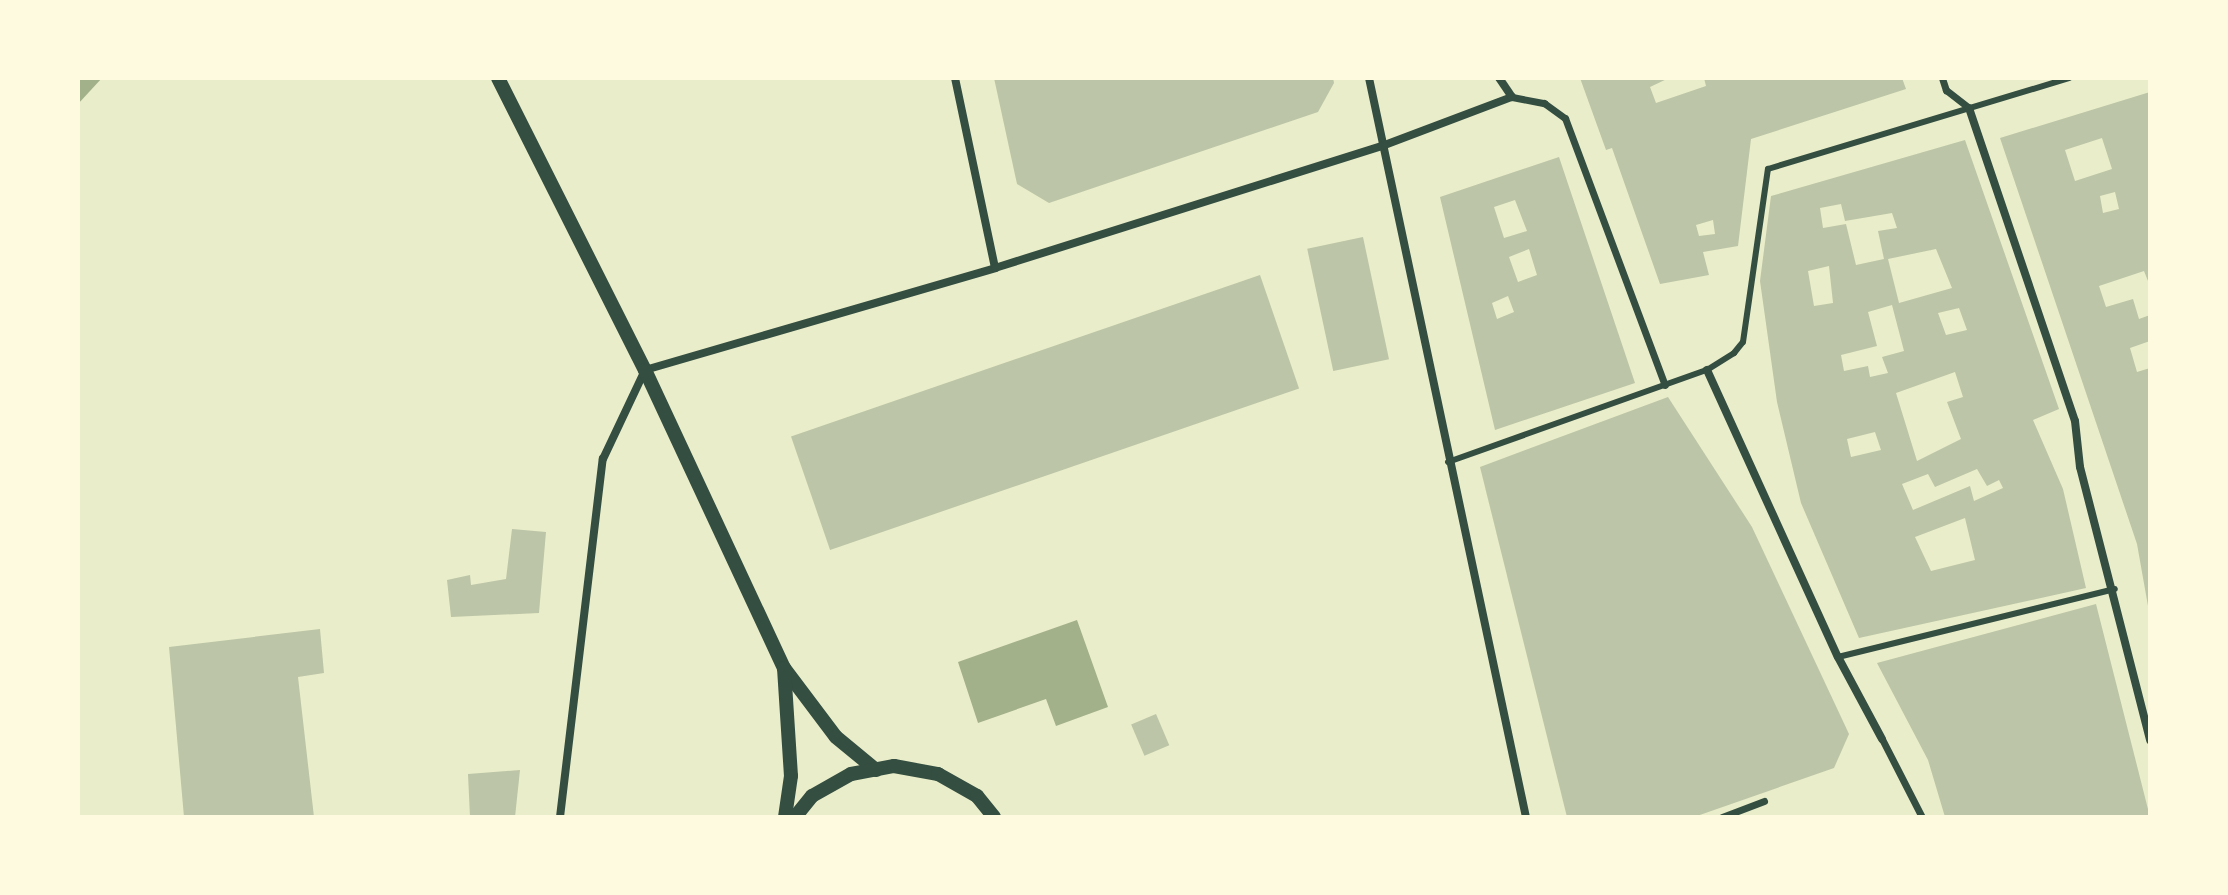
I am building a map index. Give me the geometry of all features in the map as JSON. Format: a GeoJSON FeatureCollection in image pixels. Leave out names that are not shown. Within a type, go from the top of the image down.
{"type":"FeatureCollection","features":[{"type":"Feature","properties":{"kind":"street"},"geometry":{"type":"LineString","coordinates":[[498,78],[645,370],[784,668],[836,737],[876,770]]}},
{"type":"Feature","properties":{"kind":"street"},"geometry":{"type":"LineString","coordinates":[[955,78],[995,268]]}},
{"type":"Feature","properties":{"kind":"street"},"geometry":{"type":"LineString","coordinates":[[1369,78],[1448,462],[1526,817]]}},
{"type":"Feature","properties":{"kind":"street"},"geometry":{"type":"LineString","coordinates":[[1499,78],[1512,97]]}},
{"type":"Feature","properties":{"kind":"street"},"geometry":{"type":"LineString","coordinates":[[1942,78],[1946,90],[1969,108],[2069,399],[2080,467],[2115,589],[2150,740]]}},
{"type":"Feature","properties":{"kind":"street"},"geometry":{"type":"LineString","coordinates":[[560,817],[603,459],[645,370],[995,268],[1382,146],[1512,97],[1544,103],[1565,118],[1665,385]]}},
{"type":"Feature","properties":{"kind":"street"},"geometry":{"type":"LineString","coordinates":[[1707,370],[1838,657],[1922,817]]}},
{"type":"Feature","properties":{"kind":"street"},"geometry":{"type":"LineString","coordinates":[[784,668],[791,776],[785,817]]}},
{"type":"Feature","properties":{"kind":"street"},"geometry":{"type":"LineString","coordinates":[[795,817],[812,796],[851,774],[894,766],[938,774],[977,796],[994,817]]}},
{"type":"Feature","properties":{"kind":"street"},"geometry":{"type":"LineString","coordinates":[[1722,817],[1764,801]]}},
{"type":"Feature","properties":{"kind":"lane"},"geometry":{"type":"LineString","coordinates":[[1448,462],[1707,370],[1743,342],[1763,179],[1768,169],[2070,78]]}},
{"type":"Feature","properties":{"kind":"lane"},"geometry":{"type":"LineString","coordinates":[[1838,657],[2115,589]]}},
{"type":"Feature","properties":{"kind":"shaded area"},"geometry":{"type":"Polygon","coordinates":[[[78,78],[102,78],[78,104],[78,78]]]}},
{"type":"Feature","properties":{"kind":"shaded area"},"geometry":{"type":"Polygon","coordinates":[[[1077,620],[1108,707],[1056,726],[1046,699],[978,723],[958,662],[1077,620]]]}},
{"type":"Feature","properties":{"kind":"building"},"geometry":{"type":"Polygon","coordinates":[[[994,78],[1333,78],[1334,83],[1318,112],[1049,203],[1017,184],[994,78]]]}},
{"type":"Feature","properties":{"kind":"building"},"geometry":{"type":"Polygon","coordinates":[[[1580,78],[1669,78],[1650,87],[1656,103],[1706,86],[1704,78],[1902,78],[1906,89],[1751,139],[1738,246],[1703,252],[1709,275],[1660,284],[1612,148],[1606,150],[1580,78]],[[1713,220],[1696,225],[1699,236],[1715,234],[1713,220]]]}},
{"type":"Feature","properties":{"kind":"building"},"geometry":{"type":"Polygon","coordinates":[[[2150,92],[2150,286],[2144,271],[2099,286],[2106,307],[2133,299],[2139,319],[2150,315],[2150,341],[2130,348],[2137,372],[2150,368],[2148,606],[2137,544],[2000,138],[2150,92]],[[2102,138],[2065,150],[2075,181],[2112,169],[2102,138]],[[2115,192],[2100,196],[2103,213],[2119,209],[2115,192]]]}},
{"type":"Feature","properties":{"kind":"building"},"geometry":{"type":"Polygon","coordinates":[[[1965,140],[2059,409],[2033,420],[2063,489],[2086,588],[1859,638],[1801,503],[1777,402],[1760,281],[1771,196],[1965,140]],[[1841,204],[1820,208],[1823,228],[1846,224],[1856,265],[1884,259],[1878,231],[1897,228],[1892,213],[1845,221],[1841,204]],[[1936,249],[1888,259],[1899,303],[1952,288],[1936,249]],[[1829,266],[1808,271],[1814,306],[1833,303],[1829,266]],[[1892,305],[1868,312],[1877,346],[1841,355],[1844,371],[1868,366],[1870,377],[1888,373],[1882,357],[1904,351],[1892,305]],[[1959,308],[1938,313],[1946,335],[1967,330],[1959,308]],[[1955,372],[1896,393],[1917,461],[1961,439],[1947,402],[1963,397],[1955,372]],[[1875,432],[1847,439],[1851,457],[1881,450],[1875,432]],[[1977,469],[1935,487],[1928,474],[1902,484],[1913,510],[1970,486],[1974,501],[2003,488],[1999,480],[1987,486],[1977,469]],[[1965,518],[1915,537],[1931,571],[1975,560],[1965,518]]]}},
{"type":"Feature","properties":{"kind":"building"},"geometry":{"type":"Polygon","coordinates":[[[1559,157],[1635,383],[1495,430],[1440,197],[1559,157]],[[1515,200],[1494,207],[1504,238],[1527,231],[1515,200]],[[1529,249],[1509,257],[1518,282],[1537,275],[1529,249]],[[1508,296],[1492,303],[1497,319],[1514,312],[1508,296]]]}},
{"type":"Feature","properties":{"kind":"building"},"geometry":{"type":"Polygon","coordinates":[[[1363,237],[1389,359],[1333,371],[1307,249],[1363,237]]]}},
{"type":"Feature","properties":{"kind":"building"},"geometry":{"type":"Polygon","coordinates":[[[1260,275],[1299,388],[830,550],[791,436],[1260,275]]]}},
{"type":"Feature","properties":{"kind":"building"},"geometry":{"type":"Polygon","coordinates":[[[1668,397],[1752,527],[1849,734],[1834,768],[1694,817],[1567,817],[1480,467],[1668,397]]]}},
{"type":"Feature","properties":{"kind":"building"},"geometry":{"type":"Polygon","coordinates":[[[512,529],[546,532],[539,613],[451,617],[447,580],[470,575],[471,585],[506,579],[512,529]]]}},
{"type":"Feature","properties":{"kind":"building"},"geometry":{"type":"Polygon","coordinates":[[[2096,604],[2150,817],[1945,817],[1928,760],[1877,663],[2096,604]]]}},
{"type":"Feature","properties":{"kind":"building"},"geometry":{"type":"Polygon","coordinates":[[[320,629],[324,673],[298,677],[314,817],[184,817],[169,647],[320,629]]]}},
{"type":"Feature","properties":{"kind":"building"},"geometry":{"type":"Polygon","coordinates":[[[1156,714],[1169,745],[1144,756],[1131,725],[1156,714]]]}},
{"type":"Feature","properties":{"kind":"building"},"geometry":{"type":"Polygon","coordinates":[[[520,770],[515,817],[470,817],[468,774],[520,770]]]}}]}
